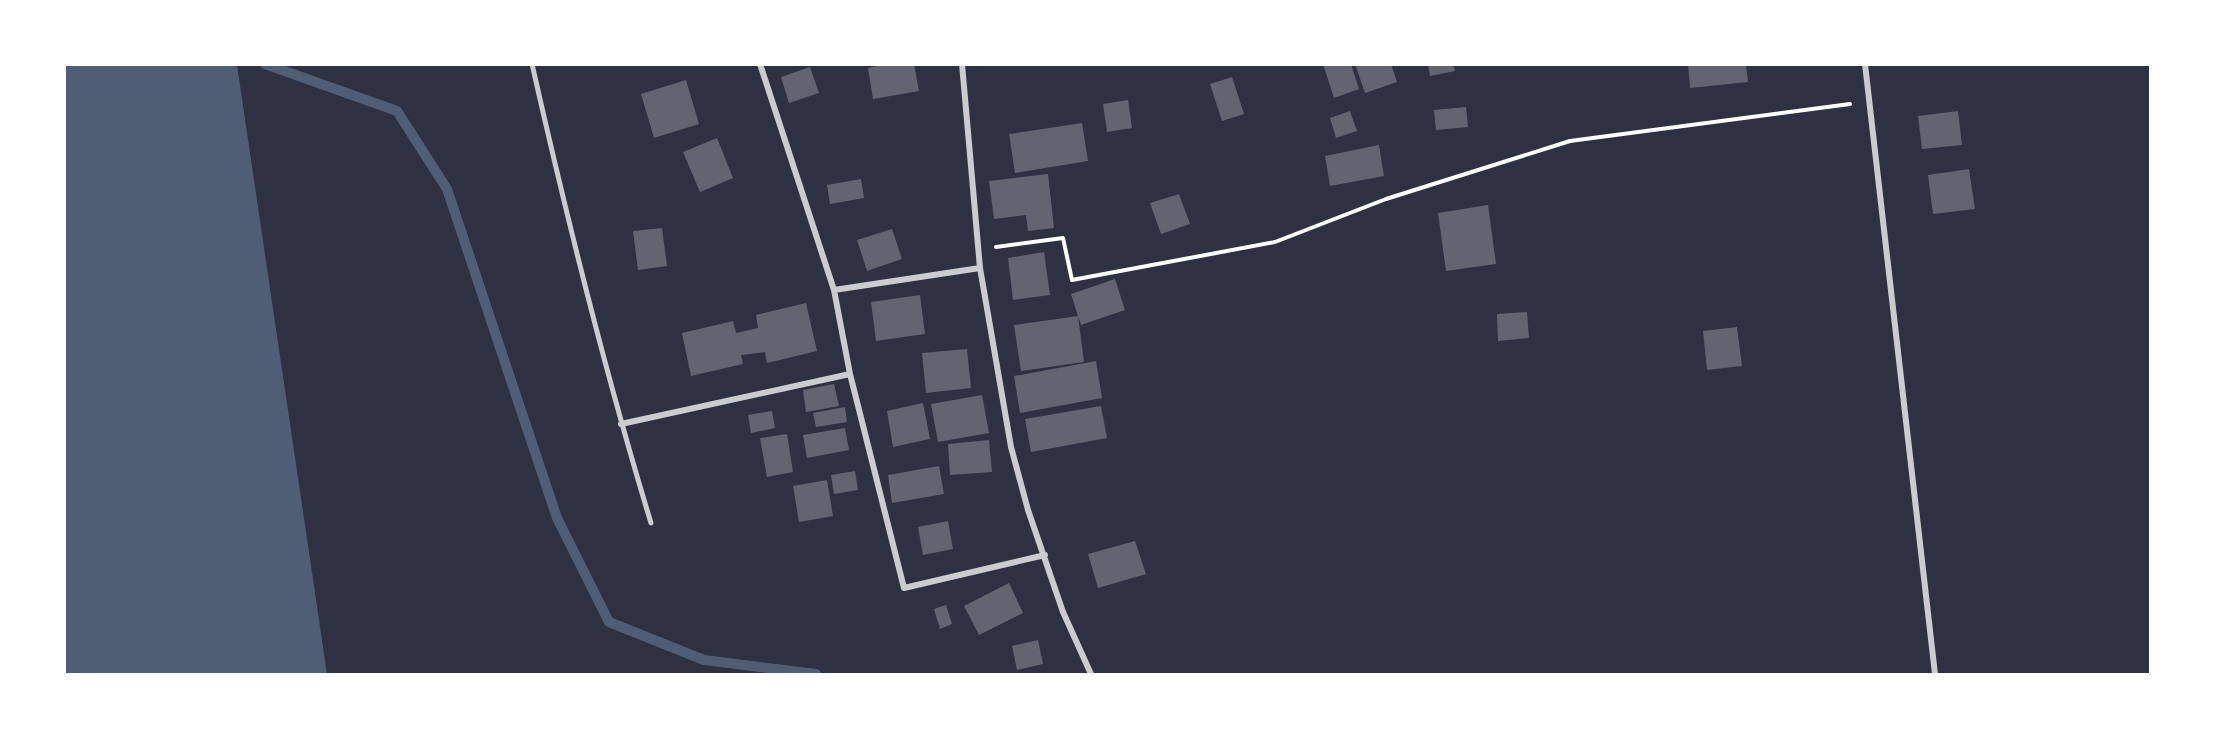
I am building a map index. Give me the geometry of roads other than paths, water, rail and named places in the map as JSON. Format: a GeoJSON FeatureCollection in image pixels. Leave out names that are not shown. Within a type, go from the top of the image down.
{"type":"FeatureCollection","features":[{"type":"Feature","properties":{"kind":"street"},"geometry":{"type":"LineString","coordinates":[[532,64],[567,215],[621,424],[651,523]]}},
{"type":"Feature","properties":{"kind":"street"},"geometry":{"type":"LineString","coordinates":[[760,64],[834,290],[850,374],[904,588],[1045,555]]}},
{"type":"Feature","properties":{"kind":"street"},"geometry":{"type":"LineString","coordinates":[[962,64],[980,268],[1011,447],[1028,510],[1063,612],[1091,675]]}},
{"type":"Feature","properties":{"kind":"street"},"geometry":{"type":"LineString","coordinates":[[1865,64],[1935,675]]}},
{"type":"Feature","properties":{"kind":"street"},"geometry":{"type":"LineString","coordinates":[[834,290],[980,268]]}},
{"type":"Feature","properties":{"kind":"street"},"geometry":{"type":"LineString","coordinates":[[621,424],[850,374]]}},
{"type":"Feature","properties":{"kind":"water"},"geometry":{"type":"Polygon","coordinates":[[[64,65],[237,65],[327,674],[65,674],[64,65]]]}},
{"type":"Feature","properties":{"kind":"waterway"},"geometry":{"type":"LineString","coordinates":[[265,64],[397,111],[447,189],[557,518],[609,622],[704,660],[816,674]]}}]}
